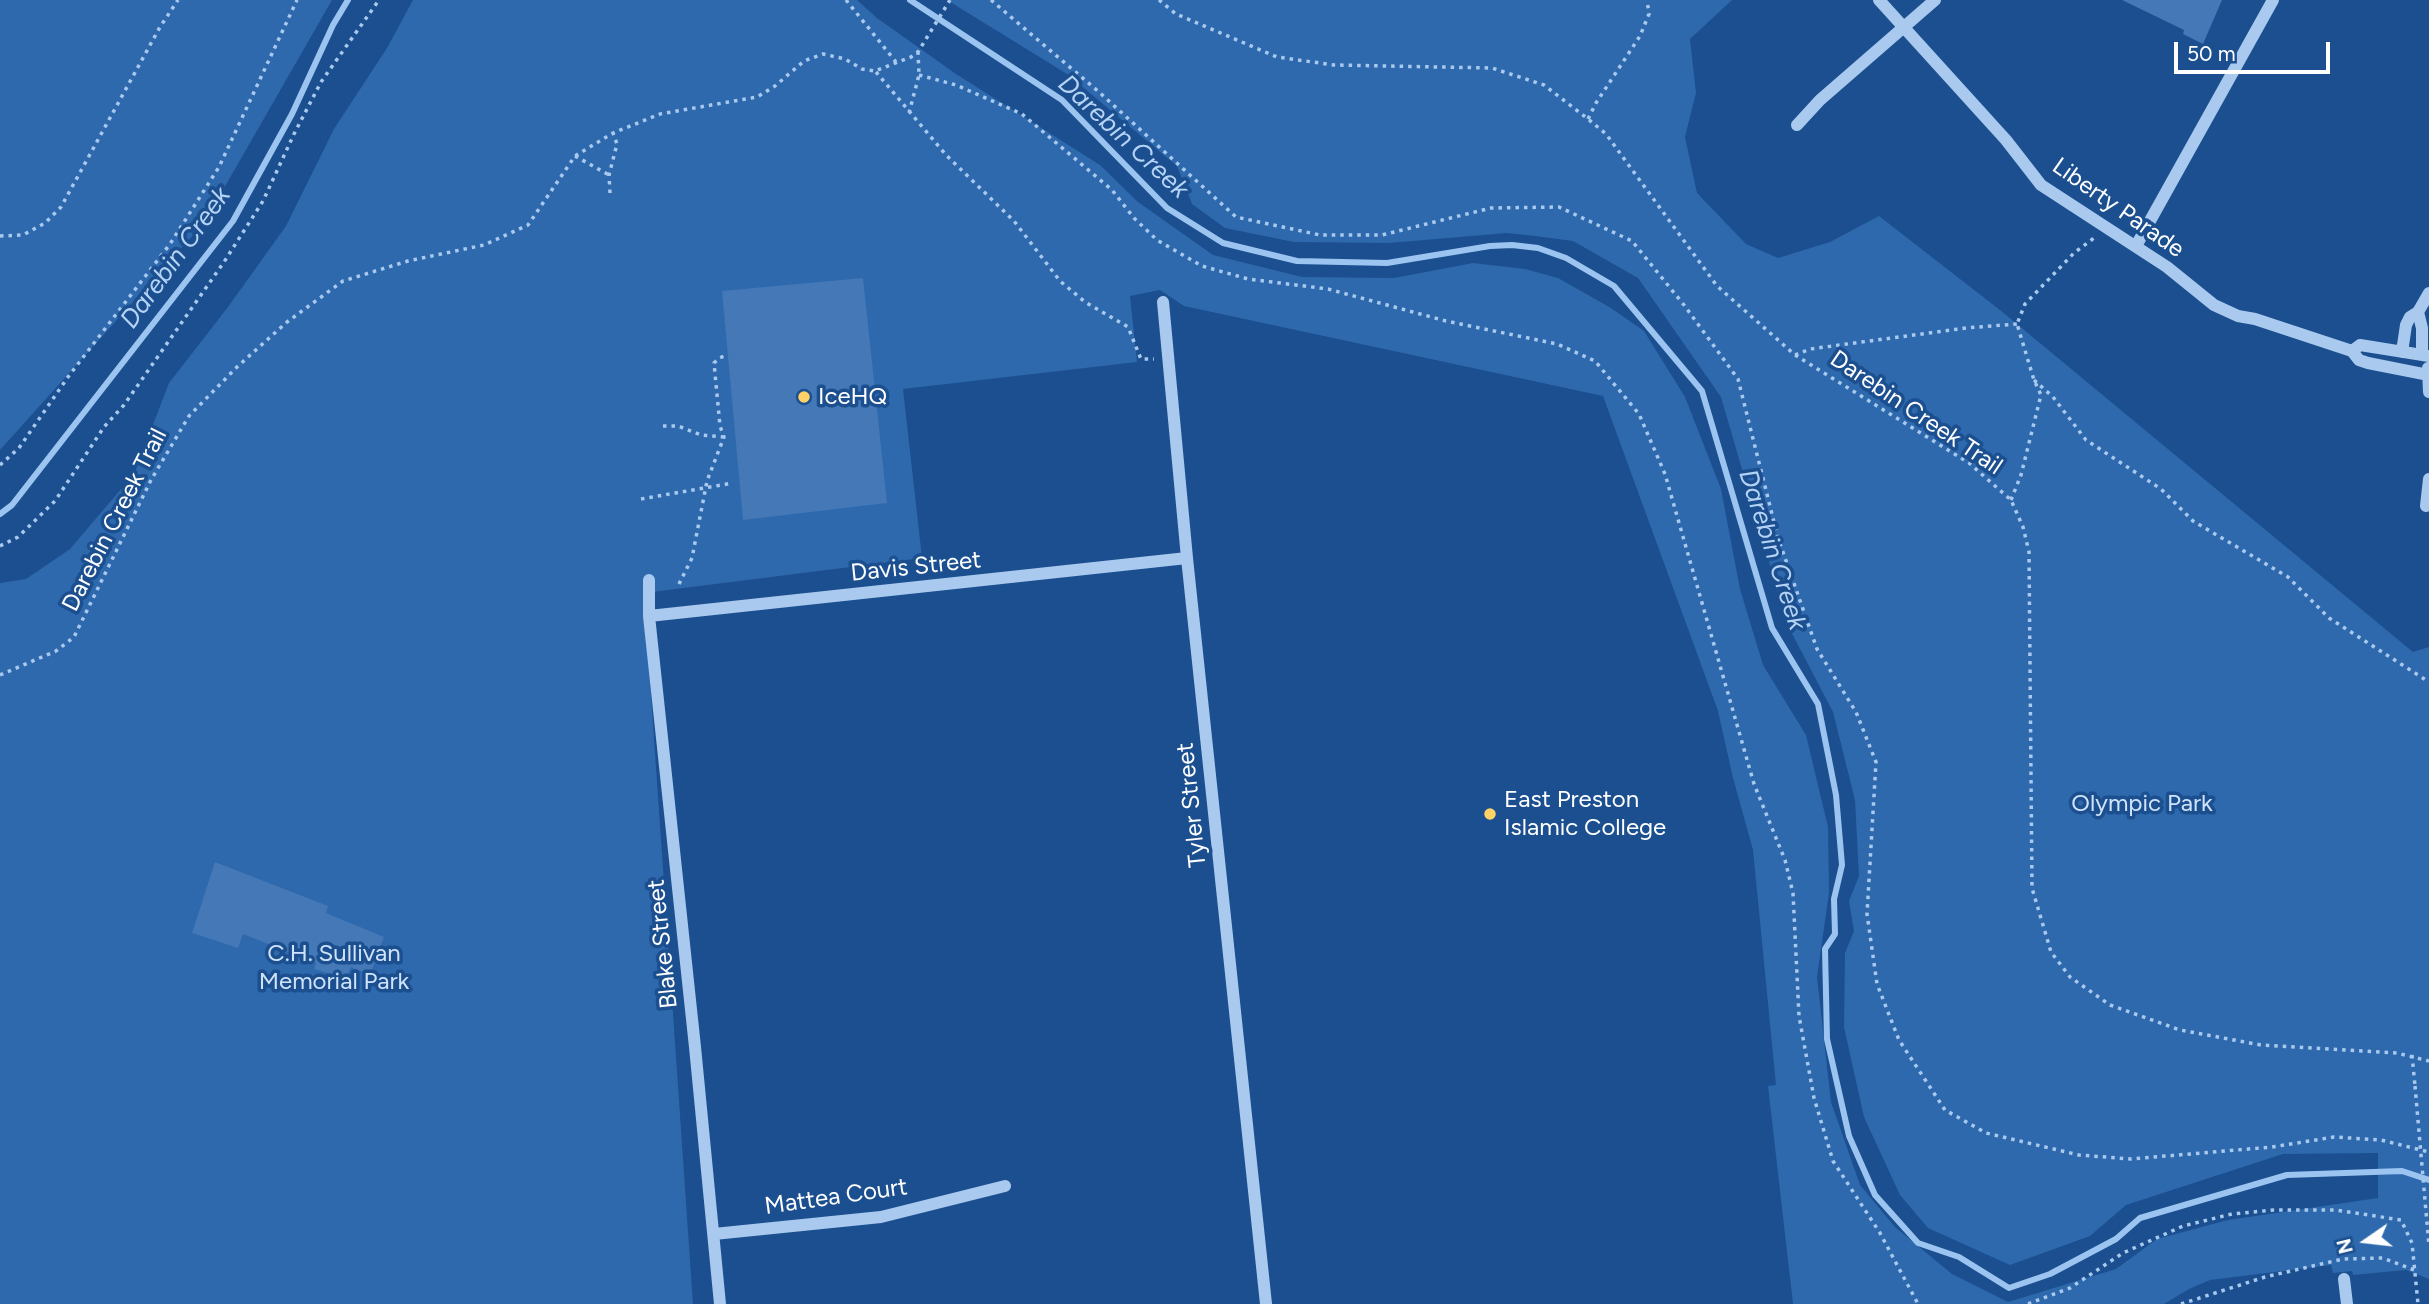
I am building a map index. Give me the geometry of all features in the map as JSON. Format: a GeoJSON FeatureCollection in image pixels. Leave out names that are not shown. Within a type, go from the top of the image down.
{"type":"FeatureCollection","features":[{"type":"Feature","properties":{"kind":"street","name":"Liberty Parade"},"geometry":{"type":"LineString","coordinates":[[1879,0],[2006,140],[2040,185],[2167,267],[2214,305],[2227,312],[2352,351],[2359,360],[2368,363],[2428,375]]}},
{"type":"Feature","properties":{"kind":"street"},"geometry":{"type":"LineString","coordinates":[[1797,125],[1821,100],[1935,0]]}},
{"type":"Feature","properties":{"kind":"street"},"geometry":{"type":"LineString","coordinates":[[2136,246],[2273,0]]}},
{"type":"Feature","properties":{"kind":"street"},"geometry":{"type":"LineString","coordinates":[[2402,352],[2406,325],[2410,317],[2418,312],[2429,293]]}},
{"type":"Feature","properties":{"kind":"street","name":"Tyler Street"},"geometry":{"type":"LineString","coordinates":[[1163,302],[1187,558],[1266,1304]]}},
{"type":"Feature","properties":{"kind":"street"},"geometry":{"type":"LineString","coordinates":[[2418,312],[2427,357],[2429,392]]}},
{"type":"Feature","properties":{"kind":"street","name":"Liberty Parade"},"geometry":{"type":"LineString","coordinates":[[2352,351],[2360,345],[2427,357]]}},
{"type":"Feature","properties":{"kind":"street"},"geometry":{"type":"LineString","coordinates":[[2426,506],[2429,479]]}},
{"type":"Feature","properties":{"kind":"street","name":"Davis Street"},"geometry":{"type":"LineString","coordinates":[[649,616],[1187,558]]}},
{"type":"Feature","properties":{"kind":"street","name":"Blake Street"},"geometry":{"type":"LineString","coordinates":[[649,580],[649,616],[720,1304]]}},
{"type":"Feature","properties":{"kind":"street","name":"Mattea Court"},"geometry":{"type":"LineString","coordinates":[[713,1234],[881,1217],[1005,1186]]}},
{"type":"Feature","properties":{"kind":"street"},"geometry":{"type":"LineString","coordinates":[[2344,1279],[2347,1304]]}},
{"type":"Feature","properties":{"kind":"path"},"geometry":{"type":"LineString","coordinates":[[0,236],[23,235],[45,223],[61,207],[160,27],[178,0]]}},
{"type":"Feature","properties":{"kind":"path"},"geometry":{"type":"LineString","coordinates":[[0,465],[19,448],[68,377],[170,244],[212,178],[297,0]]}},
{"type":"Feature","properties":{"kind":"path"},"geometry":{"type":"LineString","coordinates":[[0,546],[18,537],[55,501],[104,427],[124,405],[224,262],[263,201],[321,82],[379,0]]}},
{"type":"Feature","properties":{"kind":"path"},"geometry":{"type":"LineString","coordinates":[[846,0],[896,62]]}},
{"type":"Feature","properties":{"kind":"path"},"geometry":{"type":"LineString","coordinates":[[991,0],[1099,92],[1236,217],[1320,235],[1382,235],[1491,208],[1559,207],[1632,241],[1684,305],[1738,379],[1778,538],[1817,649],[1856,712],[1876,762],[1867,914],[1877,984],[1899,1040],[1945,1110],[1986,1133],[2079,1155],[2131,1159],[2273,1147],[2334,1137],[2381,1140],[2429,1152]]}},
{"type":"Feature","properties":{"kind":"path","name":"Darebin Creek Trail"},"geometry":{"type":"LineString","coordinates":[[1159,0],[1176,14],[1277,57],[1334,65],[1492,68],[1544,85],[1606,134],[1717,286],[1795,355],[1969,463],[2011,500],[2023,527],[2029,552],[2032,888],[2051,952],[2070,977],[2110,1005],[2180,1030],[2261,1045],[2412,1055],[2429,1061]]}},
{"type":"Feature","properties":{"kind":"path"},"geometry":{"type":"LineString","coordinates":[[1588,119],[1640,36],[1649,14],[1647,0]]}},
{"type":"Feature","properties":{"kind":"path"},"geometry":{"type":"LineString","coordinates":[[950,2],[918,52],[875,71],[946,155],[1014,221],[1060,281],[1084,302],[1128,327],[1141,359],[1167,358]]}},
{"type":"Feature","properties":{"kind":"path"},"geometry":{"type":"LineString","coordinates":[[909,113],[919,75],[918,52]]}},
{"type":"Feature","properties":{"kind":"path","name":"Darebin Creek Trail"},"geometry":{"type":"LineString","coordinates":[[0,674],[56,652],[74,637],[151,480],[189,416],[238,366],[287,322],[343,281],[408,261],[484,245],[528,225],[575,156],[613,133],[660,114],[757,97],[775,86],[804,61],[823,54],[845,58],[862,69],[875,71]]}},
{"type":"Feature","properties":{"kind":"path"},"geometry":{"type":"LineString","coordinates":[[919,75],[956,85],[1022,114],[1112,190],[1134,218],[1157,240],[1202,266],[1248,279],[1328,289],[1446,321],[1557,344],[1595,361],[1639,414],[1665,474],[1755,784],[1785,860],[1793,893],[1799,1016],[1814,1098],[1833,1161],[1880,1233],[1918,1304]]}},
{"type":"Feature","properties":{"kind":"path"},"geometry":{"type":"LineString","coordinates":[[610,193],[609,175],[617,144],[613,133]]}},
{"type":"Feature","properties":{"kind":"path"},"geometry":{"type":"LineString","coordinates":[[575,156],[609,175]]}},
{"type":"Feature","properties":{"kind":"path"},"geometry":{"type":"LineString","coordinates":[[2011,500],[2021,475],[2041,395],[2017,324],[2025,303],[2074,253],[2084,247]]}},
{"type":"Feature","properties":{"kind":"path"},"geometry":{"type":"LineString","coordinates":[[1795,355],[1810,349],[1966,328],[2017,324]]}},
{"type":"Feature","properties":{"kind":"path"},"geometry":{"type":"LineString","coordinates":[[679,584],[692,558],[706,488],[724,437],[720,426],[713,363],[727,355]]}},
{"type":"Feature","properties":{"kind":"path"},"geometry":{"type":"LineString","coordinates":[[2034,380],[2053,397],[2086,440],[2161,489],[2193,521],[2288,577],[2329,618],[2429,682]]}},
{"type":"Feature","properties":{"kind":"path"},"geometry":{"type":"LineString","coordinates":[[663,426],[678,426],[701,435],[724,437]]}},
{"type":"Feature","properties":{"kind":"path"},"geometry":{"type":"LineString","coordinates":[[641,499],[733,483]]}},
{"type":"Feature","properties":{"kind":"path"},"geometry":{"type":"LineString","coordinates":[[2412,1055],[2429,1246]]}},
{"type":"Feature","properties":{"kind":"path"},"geometry":{"type":"LineString","coordinates":[[2028,1304],[2070,1288],[2123,1253],[2183,1226],[2232,1214],[2274,1210],[2336,1210],[2402,1220],[2412,1243],[2418,1304]]}},
{"type":"Feature","properties":{"kind":"path"},"geometry":{"type":"LineString","coordinates":[[2181,1304],[2264,1277],[2343,1259],[2383,1258],[2414,1270]]}},
{"type":"Feature","properties":{"kind":"green space"},"geometry":{"type":"Polygon","coordinates":[[[0,0],[332,0],[204,223],[0,450],[0,0]]]}},
{"type":"Feature","properties":{"kind":"green space","name":"C.H. Sullivan Memorial Park"},"geometry":{"type":"Polygon","coordinates":[[[413,0],[857,0],[877,18],[956,74],[1100,165],[1138,202],[1213,255],[1302,277],[1394,278],[1473,263],[1525,269],[1558,278],[1611,308],[1644,331],[1685,397],[1721,489],[1740,589],[1763,665],[1806,735],[1828,827],[1829,893],[1817,977],[1831,1102],[1860,1185],[1895,1227],[1952,1274],[2008,1302],[2116,1269],[2157,1239],[2228,1220],[2378,1198],[2378,1153],[2283,1154],[2126,1205],[2090,1236],[2010,1265],[1928,1228],[1900,1195],[1864,1117],[1844,1027],[1845,953],[1854,931],[1849,901],[1859,876],[1855,800],[1833,712],[1787,624],[1721,397],[1638,278],[1573,241],[1535,236],[1507,233],[1389,243],[1294,242],[1225,228],[1192,204],[1177,166],[1067,74],[947,0],[1732,0],[1690,39],[1696,93],[1685,137],[1697,193],[1746,244],[1778,258],[1830,242],[1879,216],[2000,310],[2413,652],[2429,647],[2429,1279],[2406,1270],[2353,1275],[2352,1271],[2333,1273],[2331,1265],[2210,1280],[2164,1304],[1793,1304],[1768,1086],[1776,1085],[1753,850],[1718,711],[1603,396],[1184,306],[1160,290],[1130,296],[1137,362],[903,389],[922,558],[644,593],[693,1304],[0,1304],[0,583],[26,579],[70,549],[134,474],[169,383],[286,226],[334,129],[387,48],[413,0]]]}},
{"type":"Feature","properties":{"kind":"building"},"geometry":{"type":"Polygon","coordinates":[[[2122,0],[2222,0],[2203,44],[2183,34],[2184,30],[2122,0]]]}},
{"type":"Feature","properties":{"kind":"building","name":"IceHQ"},"geometry":{"type":"Polygon","coordinates":[[[863,278],[887,503],[743,520],[722,291],[863,278]]]}},
{"type":"Feature","properties":{"kind":"building"},"geometry":{"type":"Polygon","coordinates":[[[215,862],[328,906],[326,913],[384,937],[370,975],[351,967],[346,978],[314,969],[316,963],[243,934],[238,948],[192,933],[215,862]]]}},
{"type":"Feature","properties":{"kind":"waterway","name":"Darebin Creek"},"geometry":{"type":"LineString","coordinates":[[0,514],[12,505],[233,221],[292,114],[333,25],[348,0]]}},
{"type":"Feature","properties":{"kind":"waterway","name":"Darebin Creek"},"geometry":{"type":"LineString","coordinates":[[910,0],[1062,100],[1167,208],[1223,243],[1297,261],[1387,263],[1490,246],[1538,248],[1566,258],[1614,286],[1702,391],[1772,628],[1818,704],[1836,795],[1842,865],[1834,899],[1835,934],[1825,949],[1827,1039],[1849,1136],[1875,1195],[1918,1243],[1959,1257],[2009,1288],[2050,1274],[2116,1239],[2140,1218],[2287,1175],[2402,1171],[2429,1180]]}},
{"type":"Feature","properties":{"kind":"place","name":"IceHQ"},"geometry":{"type":"Point","coordinates":[804,397]}},
{"type":"Feature","properties":{"kind":"place","name":"East Preston Islamic College"},"geometry":{"type":"Point","coordinates":[1490,814]}},
{"type":"Feature","properties":{"kind":"park label","name":"Olympic Park"},"geometry":{"type":"Point","coordinates":[2142,804]}}]}
